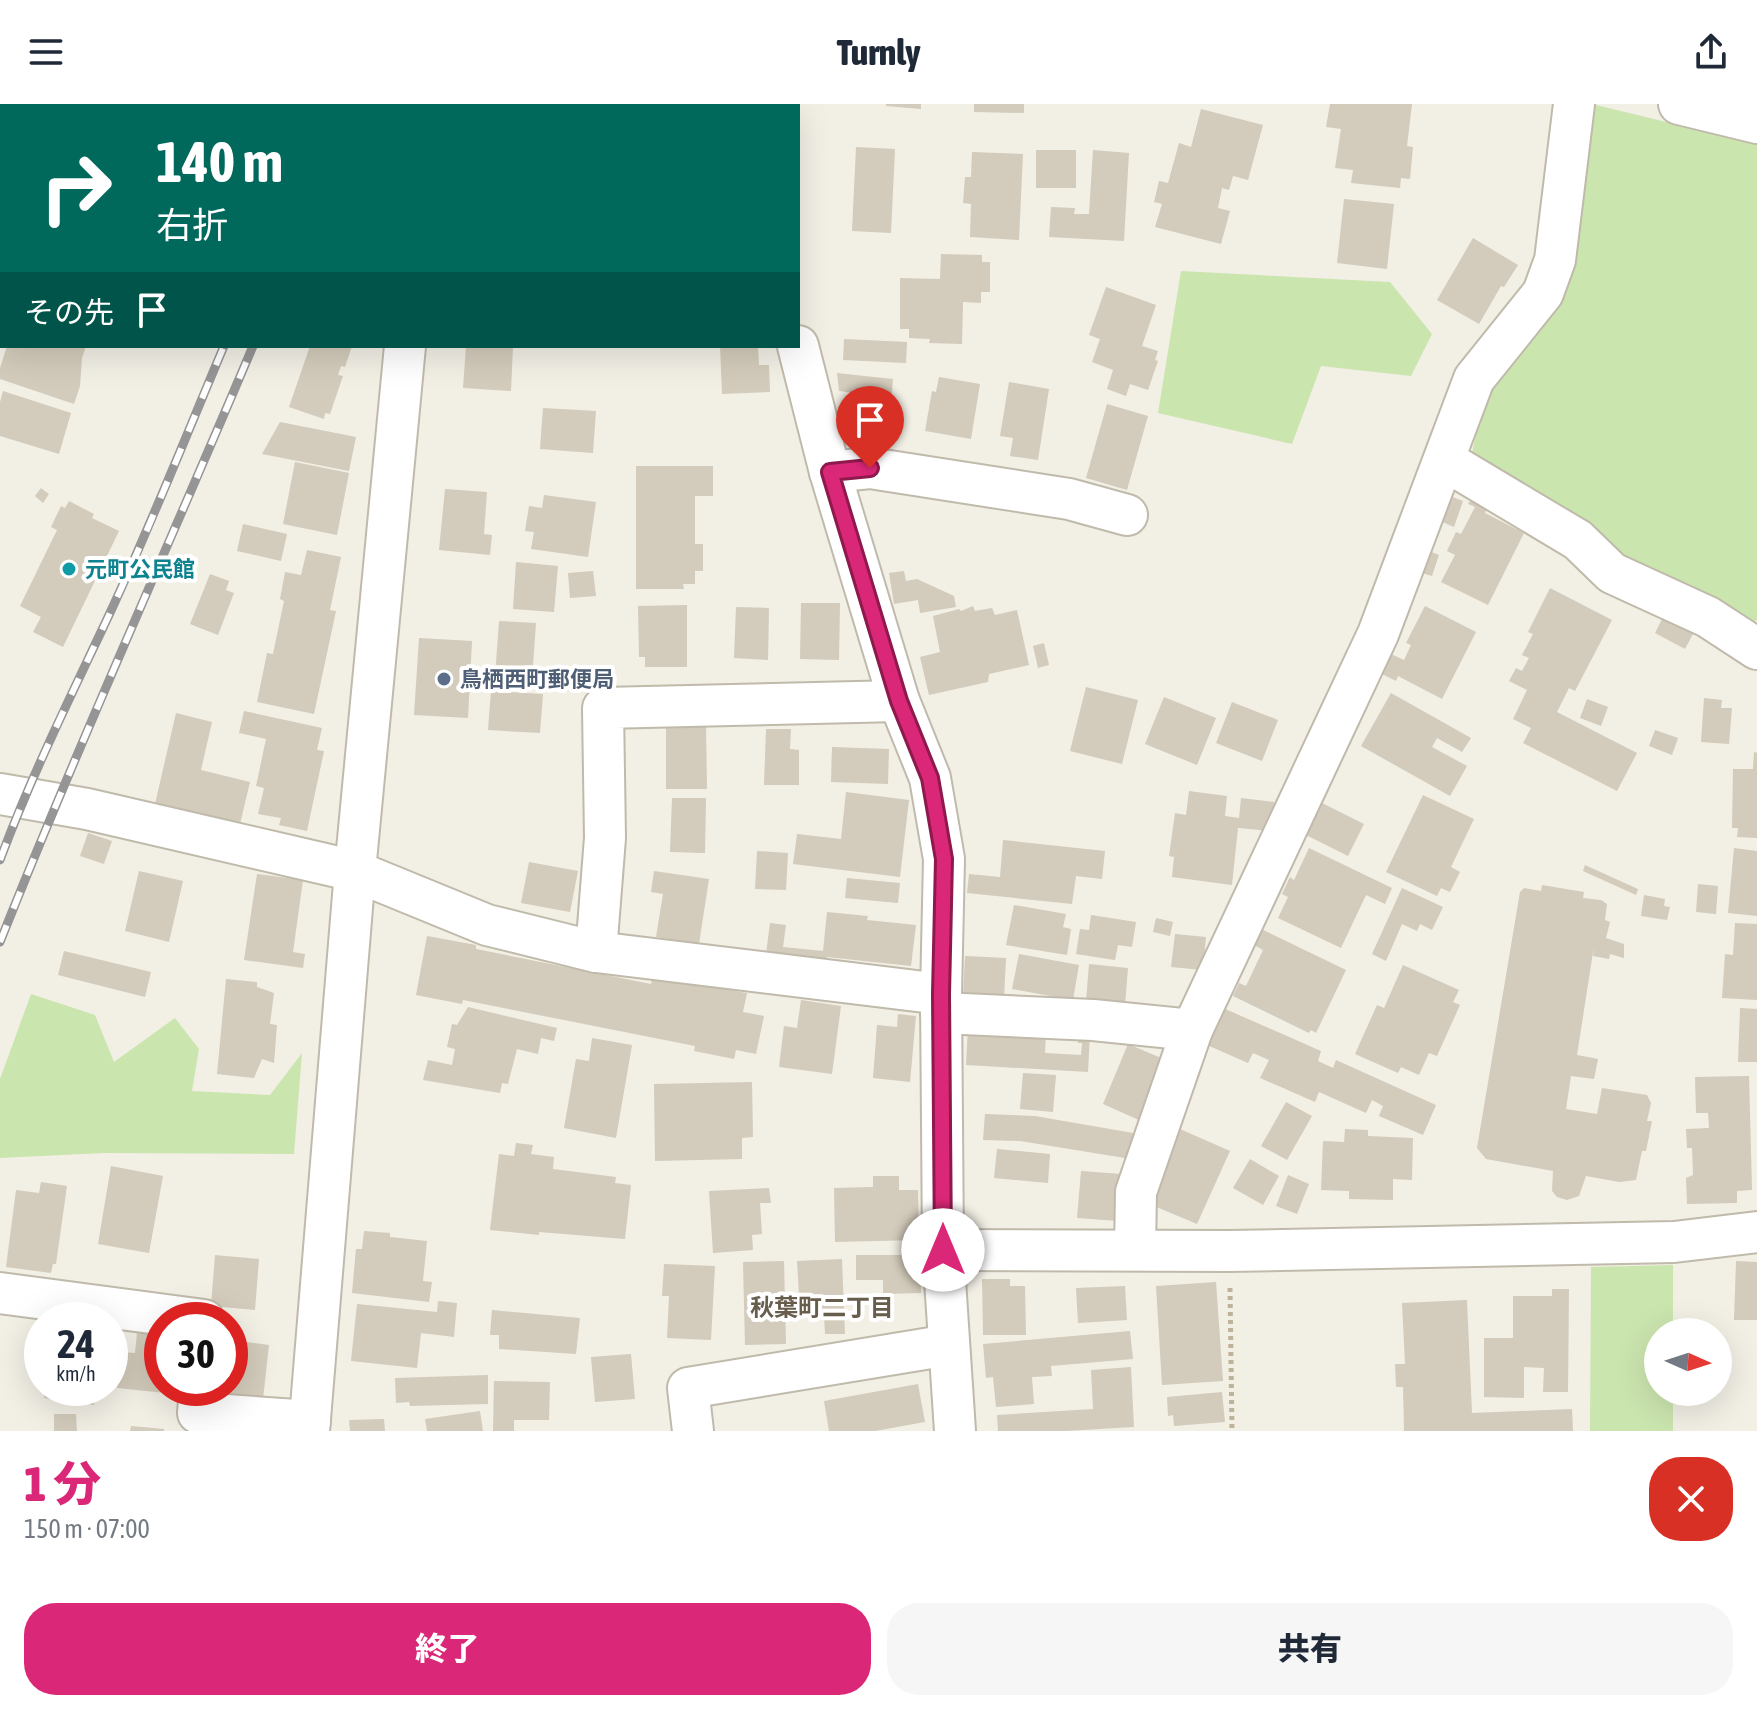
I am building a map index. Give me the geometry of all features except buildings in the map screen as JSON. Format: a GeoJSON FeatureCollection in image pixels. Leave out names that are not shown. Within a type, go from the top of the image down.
{"type":"FeatureCollection","features":[{"type":"Feature","properties":{"kind":"street"},"geometry":{"type":"LineString","coordinates":[[1135,1250],[1136,1192],[1192,1030],[1378,634],[1474,379],[1543,293],[1555,260],[1574,104]]}},
{"type":"Feature","properties":{"kind":"street"},"geometry":{"type":"LineString","coordinates":[[1679,104],[1757,123]]}},
{"type":"Feature","properties":{"kind":"street"},"geometry":{"type":"LineString","coordinates":[[199,1406],[198,1413],[310,1426],[355,871],[405,348]]}},
{"type":"Feature","properties":{"kind":"street"},"geometry":{"type":"LineString","coordinates":[[799,348],[830,472],[899,701],[930,778],[944,859],[941,1004],[943,1250],[955,1431]]}},
{"type":"Feature","properties":{"kind":"street"},"geometry":{"type":"LineString","coordinates":[[1444,460],[1578,540],[1612,573],[1708,617],[1757,649]]}},
{"type":"Feature","properties":{"kind":"street"},"geometry":{"type":"LineString","coordinates":[[830,472],[870,468],[886,470],[1069,499],[1127,515]]}},
{"type":"Feature","properties":{"kind":"street"},"geometry":{"type":"LineString","coordinates":[[596,952],[605,838],[603,708],[899,701]]}},
{"type":"Feature","properties":{"kind":"street"},"geometry":{"type":"LineString","coordinates":[[0,794],[87,809],[355,871],[487,925],[596,952],[941,1004],[1192,1030]]}},
{"type":"Feature","properties":{"kind":"street"},"geometry":{"type":"LineString","coordinates":[[943,1250],[1229,1251],[1674,1242],[1757,1232]]}},
{"type":"Feature","properties":{"kind":"street"},"geometry":{"type":"LineString","coordinates":[[0,1293],[144,1312]]}},
{"type":"Feature","properties":{"kind":"street"},"geometry":{"type":"LineString","coordinates":[[693,1431],[688,1388],[949,1345]]}},
{"type":"Feature","properties":{"kind":"path"},"geometry":{"type":"LineString","coordinates":[[1229,1251],[1232,1431]]}},
{"type":"Feature","properties":{"kind":"green space"},"geometry":{"type":"Polygon","coordinates":[[[1592,104],[1757,144],[1757,620],[1749,626],[1619,560],[1560,513],[1472,453],[1484,397],[1592,104]]]}},
{"type":"Feature","properties":{"kind":"green space"},"geometry":{"type":"Polygon","coordinates":[[[1181,271],[1390,282],[1432,334],[1411,376],[1321,366],[1292,444],[1158,413],[1181,271]]]}},
{"type":"Feature","properties":{"kind":"green space"},"geometry":{"type":"Polygon","coordinates":[[[31,994],[95,1015],[114,1062],[175,1018],[199,1049],[192,1091],[270,1095],[302,1053],[294,1154],[104,1153],[0,1158],[0,1079],[31,994]]]}},
{"type":"Feature","properties":{"kind":"green space"},"geometry":{"type":"Polygon","coordinates":[[[1673,1265],[1673,1318],[1644,1318],[1644,1406],[1673,1406],[1673,1431],[1590,1431],[1591,1267],[1673,1265]]]}},
{"type":"Feature","properties":{"kind":"railway"},"geometry":{"type":"LineString","coordinates":[[0,860],[38,767],[139,548],[223,348]]}},
{"type":"Feature","properties":{"kind":"railway"},"geometry":{"type":"LineString","coordinates":[[0,942],[252,348]]}},
{"type":"Feature","properties":{"kind":"place","name":"元町公民館"},"geometry":{"type":"Point","coordinates":[69,569]}},
{"type":"Feature","properties":{"kind":"place","name":"鳥栖西町郵便局"},"geometry":{"type":"Point","coordinates":[444,679]}},
{"type":"Feature","properties":{"kind":"district","name":"秋葉町二丁目"},"geometry":{"type":"Point","coordinates":[822,1308]}},
{"type":"Feature","properties":{"kind":"route"},"geometry":{"type":"LineString","coordinates":[[870,468],[830,472],[899,701],[930,778],[944,859],[941,994],[943,1250]]}}]}
